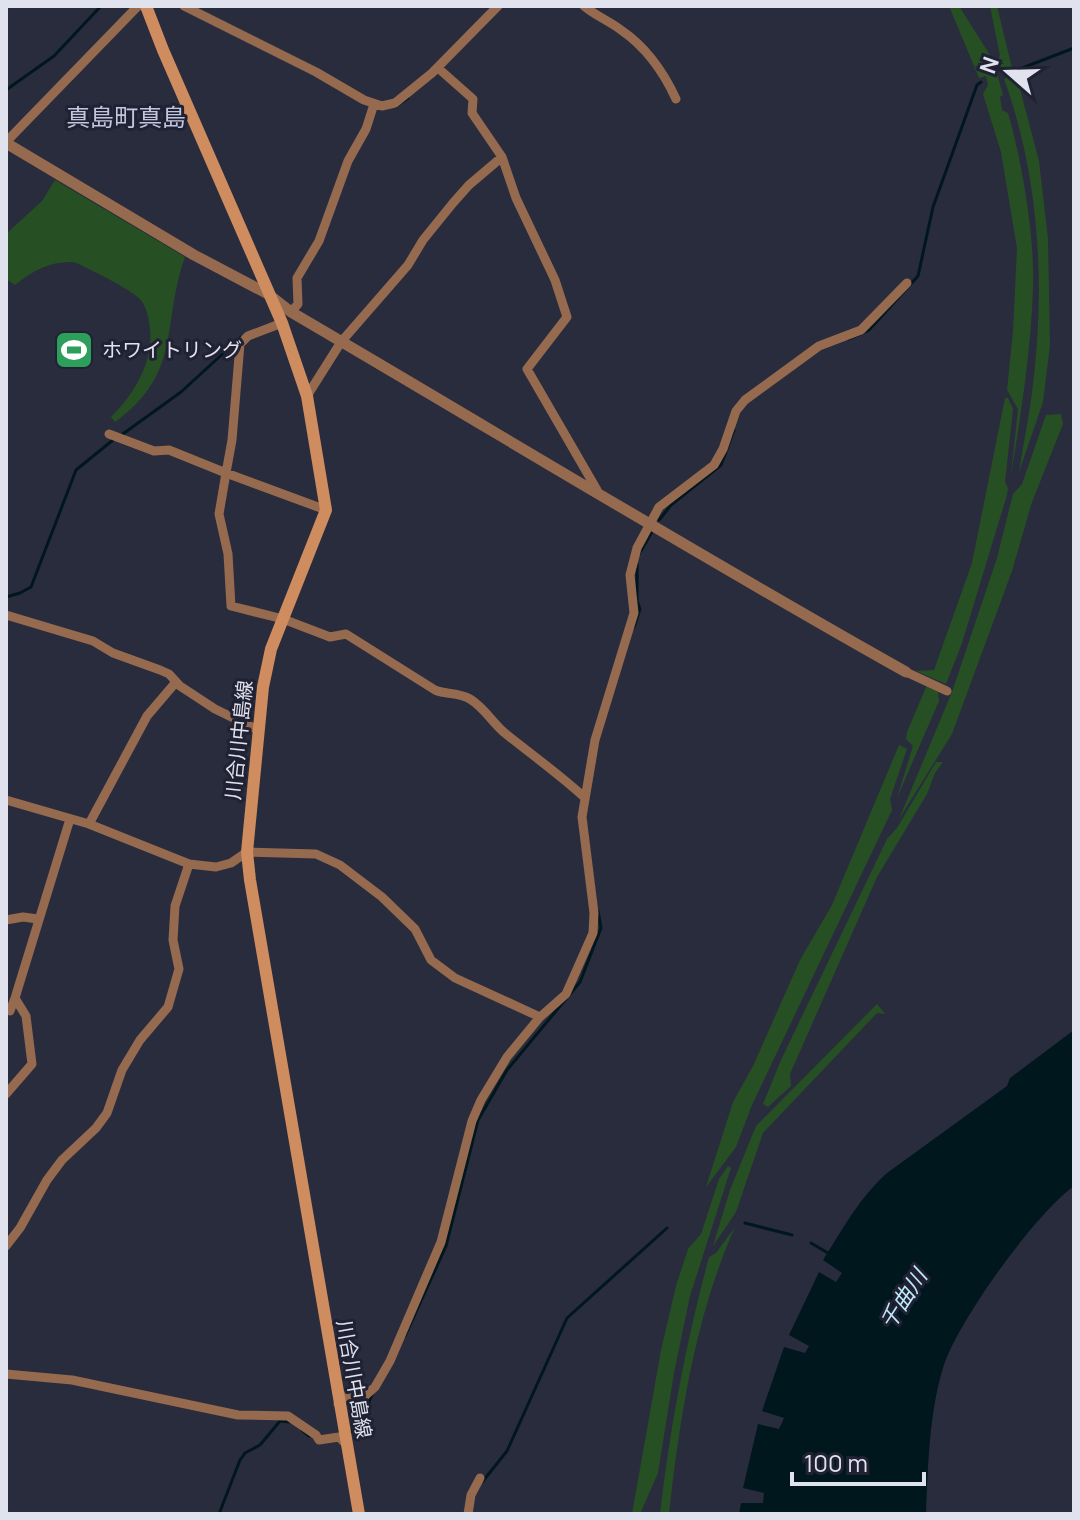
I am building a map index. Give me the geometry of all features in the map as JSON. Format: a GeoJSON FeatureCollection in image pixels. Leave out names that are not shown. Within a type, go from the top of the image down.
{"type":"FeatureCollection","features":[{"type":"Feature","properties":{"kind":"main road"},"geometry":{"type":"LineString","coordinates":[[146,6],[282,323],[307,396],[326,510]]}},
{"type":"Feature","properties":{"kind":"main road","name":"川合川中島線"},"geometry":{"type":"LineString","coordinates":[[326,510],[271,649],[258,730],[247,852],[359,1514]]}},
{"type":"Feature","properties":{"kind":"street"},"geometry":{"type":"LineString","coordinates":[[138,6],[6,142],[597,490],[746,583],[906,672],[947,691]]}},
{"type":"Feature","properties":{"kind":"street"},"geometry":{"type":"LineString","coordinates":[[184,6],[374,104],[395,103],[438,68],[498,6]]}},
{"type":"Feature","properties":{"kind":"street"},"geometry":{"type":"LineString","coordinates":[[584,6],[597,18],[635,40],[661,73],[676,99]]}},
{"type":"Feature","properties":{"kind":"street"},"geometry":{"type":"LineString","coordinates":[[438,68],[473,99],[472,113],[502,157],[521,209],[555,280],[567,317],[527,369],[597,490]]}},
{"type":"Feature","properties":{"kind":"street"},"geometry":{"type":"LineString","coordinates":[[291,312],[298,304],[297,278],[319,241],[348,161],[366,129],[374,104]]}},
{"type":"Feature","properties":{"kind":"street"},"geometry":{"type":"LineString","coordinates":[[307,396],[341,342],[408,265],[423,240],[469,185],[502,157]]}},
{"type":"Feature","properties":{"kind":"street"},"geometry":{"type":"LineString","coordinates":[[338,1404],[346,1395],[365,1396],[375,1387],[390,1361],[441,1242],[472,1121],[481,1100],[507,1057],[540,1017],[566,994],[593,933],[594,913],[582,817],[584,797],[595,740],[634,613],[630,575],[637,548],[649,523],[659,507],[714,465],[736,411],[745,400],[819,346],[861,330],[907,283]]}},
{"type":"Feature","properties":{"kind":"street"},"geometry":{"type":"LineString","coordinates":[[282,323],[248,336],[240,344],[235,415],[219,514],[228,554],[231,606],[283,619],[330,637],[346,634],[435,690],[470,699],[504,733],[552,768],[584,797]]}},
{"type":"Feature","properties":{"kind":"street"},"geometry":{"type":"LineString","coordinates":[[113,436],[154,451],[169,450],[326,510]]}},
{"type":"Feature","properties":{"kind":"street"},"geometry":{"type":"LineString","coordinates":[[6,615],[93,641],[113,653],[169,674],[215,709],[258,730]]}},
{"type":"Feature","properties":{"kind":"street"},"geometry":{"type":"LineString","coordinates":[[89,824],[147,716],[176,682]]}},
{"type":"Feature","properties":{"kind":"street"},"geometry":{"type":"LineString","coordinates":[[6,800],[89,824],[189,864],[216,867],[231,863],[247,852],[304,852],[340,865],[382,897],[415,929],[431,960],[470,987],[540,1017]]}},
{"type":"Feature","properties":{"kind":"street"},"geometry":{"type":"LineString","coordinates":[[6,1009],[10,1011],[15,998],[70,819]]}},
{"type":"Feature","properties":{"kind":"street"},"geometry":{"type":"LineString","coordinates":[[6,1246],[62,1160],[96,1128],[107,1113],[122,1070],[140,1040],[168,1007],[179,969],[173,940],[175,906],[189,864]]}},
{"type":"Feature","properties":{"kind":"street"},"geometry":{"type":"LineString","coordinates":[[6,920],[23,917],[38,919]]}},
{"type":"Feature","properties":{"kind":"street"},"geometry":{"type":"LineString","coordinates":[[6,1094],[32,1064],[26,1016],[15,998]]}},
{"type":"Feature","properties":{"kind":"street"},"geometry":{"type":"LineString","coordinates":[[6,1374],[72,1380],[238,1415],[288,1416],[319,1440],[339,1437],[345,1443]]}},
{"type":"Feature","properties":{"kind":"street"},"geometry":{"type":"LineString","coordinates":[[468,1514],[471,1495],[480,1478]]}},
{"type":"Feature","properties":{"kind":"green space"},"geometry":{"type":"Polygon","coordinates":[[[949,6],[959,6],[993,60],[1003,95],[1000,97],[1002,110],[1008,113],[1018,154],[1030,223],[1032,312],[1011,476],[1018,409],[1007,390],[1017,248],[1001,152],[983,94],[988,85],[986,76],[979,78],[949,6]]]}},
{"type":"Feature","properties":{"kind":"green space"},"geometry":{"type":"Polygon","coordinates":[[[990,6],[997,6],[1012,68],[1002,72],[998,60],[1000,56],[990,6]]]}},
{"type":"Feature","properties":{"kind":"green space"},"geometry":{"type":"Polygon","coordinates":[[[1016,74],[1039,161],[1048,239],[1050,345],[1043,402],[1019,472],[1033,387],[1039,300],[1031,188],[1016,114],[1004,79],[1016,74]]]}},
{"type":"Feature","properties":{"kind":"green space"},"geometry":{"type":"Polygon","coordinates":[[[55,180],[185,257],[161,366],[137,404],[115,422],[111,417],[136,385],[150,349],[149,322],[142,301],[118,284],[74,262],[43,268],[15,285],[6,279],[6,234],[42,201],[55,180]]]}},
{"type":"Feature","properties":{"kind":"green space"},"geometry":{"type":"Polygon","coordinates":[[[1005,398],[1008,398],[1013,409],[1005,482],[1007,495],[962,643],[946,684],[916,671],[934,670],[972,563],[1005,398]]]}},
{"type":"Feature","properties":{"kind":"green space"},"geometry":{"type":"Polygon","coordinates":[[[1061,414],[1063,424],[1032,502],[1012,571],[952,734],[899,819],[952,692],[997,558],[1013,494],[1022,484],[1046,415],[1061,414]]]}},
{"type":"Feature","properties":{"kind":"green space"},"geometry":{"type":"Polygon","coordinates":[[[927,685],[938,691],[939,701],[897,798],[913,746],[906,739],[907,732],[927,685]]]}},
{"type":"Feature","properties":{"kind":"green space"},"geometry":{"type":"Polygon","coordinates":[[[899,745],[907,749],[890,799],[892,810],[752,1105],[736,1147],[706,1187],[733,1102],[753,1066],[800,960],[832,905],[899,745]]]}},
{"type":"Feature","properties":{"kind":"green space"},"geometry":{"type":"Polygon","coordinates":[[[936,762],[943,762],[877,877],[790,1074],[791,1086],[768,1107],[763,1104],[781,1060],[887,839],[897,828],[936,762]]]}},
{"type":"Feature","properties":{"kind":"green space"},"geometry":{"type":"Polygon","coordinates":[[[877,1004],[885,1014],[877,1013],[763,1133],[736,1212],[713,1246],[730,1190],[756,1126],[877,1004]]]}},
{"type":"Feature","properties":{"kind":"green space"},"geometry":{"type":"Polygon","coordinates":[[[728,1166],[731,1168],[690,1296],[658,1473],[640,1514],[632,1514],[661,1350],[676,1286],[688,1249],[701,1234],[719,1179],[728,1166]]]}},
{"type":"Feature","properties":{"kind":"green space"},"geometry":{"type":"Polygon","coordinates":[[[735,1227],[699,1332],[678,1441],[669,1514],[660,1514],[680,1385],[709,1257],[716,1253],[735,1227]]]}},
{"type":"Feature","properties":{"kind":"water","name":"千曲川"},"geometry":{"type":"Polygon","coordinates":[[[1074,1030],[1074,1186],[1039,1220],[999,1270],[951,1348],[935,1404],[926,1514],[739,1514],[741,1503],[763,1503],[764,1493],[743,1488],[758,1424],[779,1429],[784,1418],[762,1411],[784,1347],[805,1353],[809,1346],[789,1335],[819,1272],[836,1282],[842,1273],[823,1260],[852,1214],[887,1173],[1007,1086],[1010,1078],[1074,1030]]]}},
{"type":"Feature","properties":{"kind":"waterway"},"geometry":{"type":"LineString","coordinates":[[6,90],[54,56],[101,6]]}},
{"type":"Feature","properties":{"kind":"waterway"},"geometry":{"type":"LineString","coordinates":[[1017,70],[1074,48]]}},
{"type":"Feature","properties":{"kind":"waterway"},"geometry":{"type":"LineString","coordinates":[[848,339],[869,330],[918,276],[933,207],[977,85],[981,82]]}},
{"type":"Feature","properties":{"kind":"waterway"},"geometry":{"type":"LineString","coordinates":[[395,107],[408,98]]}},
{"type":"Feature","properties":{"kind":"waterway"},"geometry":{"type":"LineString","coordinates":[[120,436],[181,392],[241,337]]}},
{"type":"Feature","properties":{"kind":"waterway"},"geometry":{"type":"LineString","coordinates":[[659,520],[671,505],[721,465],[734,430]]}},
{"type":"Feature","properties":{"kind":"waterway"},"geometry":{"type":"LineString","coordinates":[[6,597],[31,587],[76,470],[113,440]]}},
{"type":"Feature","properties":{"kind":"waterway"},"geometry":{"type":"LineString","coordinates":[[639,554],[653,530]]}},
{"type":"Feature","properties":{"kind":"waterway"},"geometry":{"type":"LineString","coordinates":[[634,627],[640,609],[637,601],[637,564]]}},
{"type":"Feature","properties":{"kind":"waterway"},"geometry":{"type":"LineString","coordinates":[[405,1336],[446,1246],[478,1120],[507,1070],[580,982],[601,928],[598,911]]}},
{"type":"Feature","properties":{"kind":"waterway"},"geometry":{"type":"LineString","coordinates":[[745,1223],[792,1235]]}},
{"type":"Feature","properties":{"kind":"waterway"},"geometry":{"type":"LineString","coordinates":[[483,1481],[507,1451],[567,1318],[667,1228]]}},
{"type":"Feature","properties":{"kind":"waterway"},"geometry":{"type":"LineString","coordinates":[[811,1243],[828,1253]]}},
{"type":"Feature","properties":{"kind":"waterway"},"geometry":{"type":"LineString","coordinates":[[350,1433],[361,1420],[372,1395]]}},
{"type":"Feature","properties":{"kind":"waterway"},"geometry":{"type":"LineString","coordinates":[[219,1514],[245,1453],[260,1445],[280,1421],[289,1422]]}},
{"type":"Feature","properties":{"kind":"waterway"},"geometry":{"type":"LineString","coordinates":[[302,1430],[309,1436]]}},
{"type":"Feature","properties":{"kind":"place","name":"ホワイトリング"},"geometry":{"type":"Point","coordinates":[74,350]}},
{"type":"Feature","properties":{"kind":"district","name":"真島町真島"},"geometry":{"type":"Point","coordinates":[126,118]}}]}
